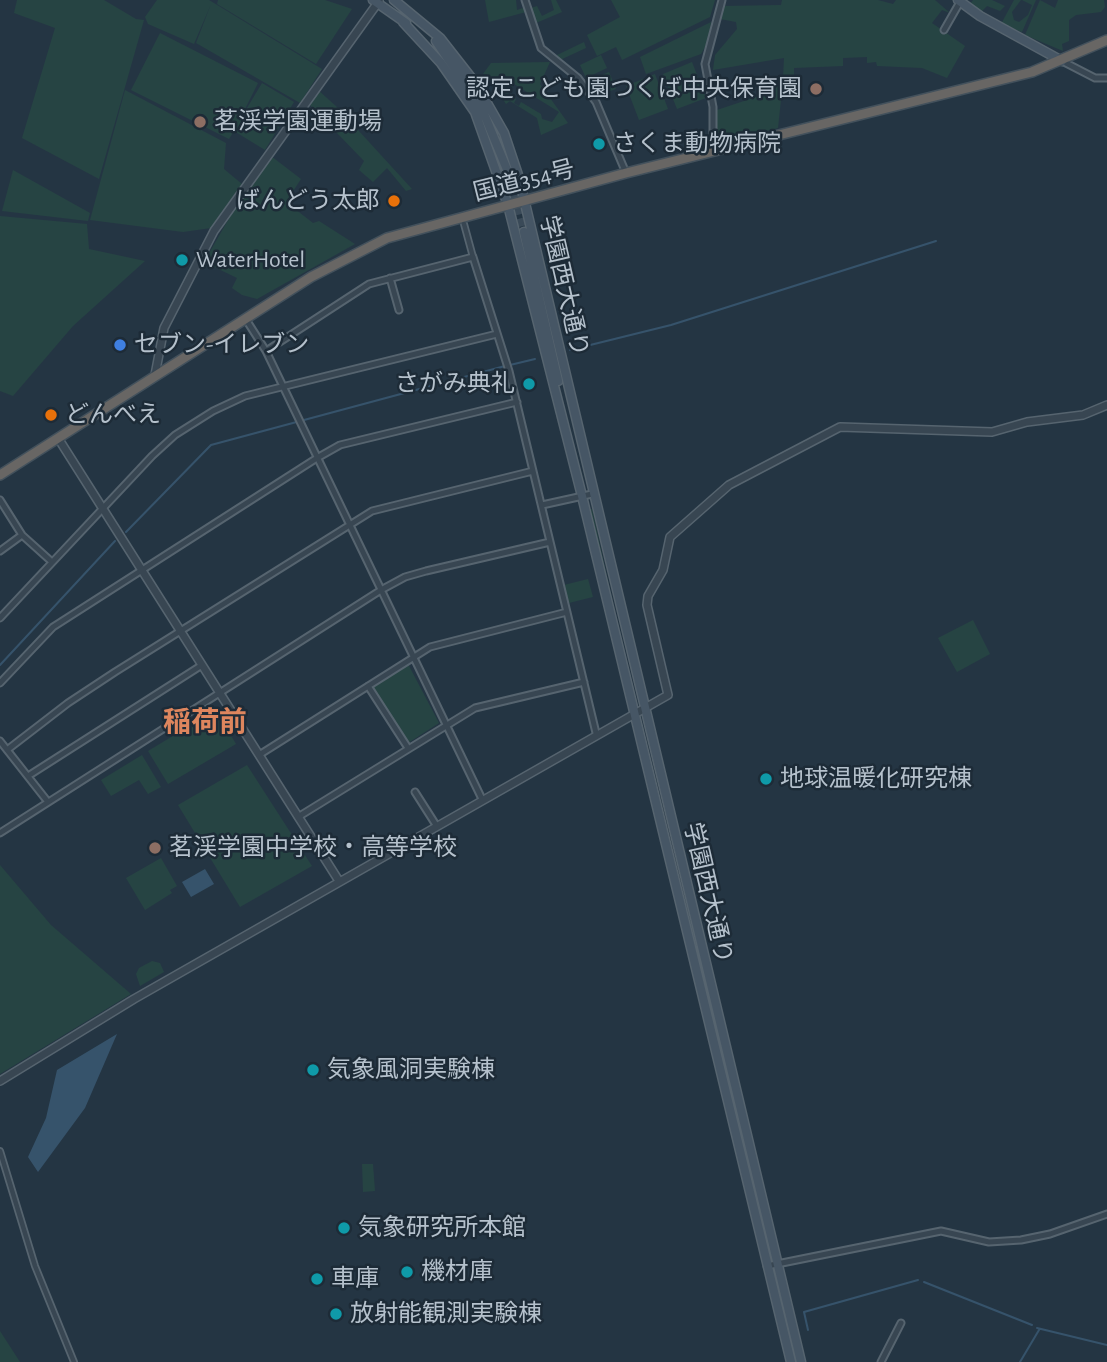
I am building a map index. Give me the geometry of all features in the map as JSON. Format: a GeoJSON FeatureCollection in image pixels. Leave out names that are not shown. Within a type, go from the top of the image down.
{"type":"FeatureCollection","features":[{"type":"Feature","properties":{"kind":"highway","name":"国道354号"},"geometry":{"type":"LineString","coordinates":[[0,475],[244,318],[336,262],[387,238],[626,173],[1015,76],[1062,61],[1107,40]]}},
{"type":"Feature","properties":{"kind":"main road","name":"学園西大通り"},"geometry":{"type":"LineString","coordinates":[[394,0],[413,14],[455,55],[491,108],[509,148],[524,201],[577,433],[801,1362]]}},
{"type":"Feature","properties":{"kind":"main road","name":"学園西大通り"},"geometry":{"type":"LineString","coordinates":[[376,1],[448,59]]}},
{"type":"Feature","properties":{"kind":"main road"},"geometry":{"type":"LineString","coordinates":[[959,1],[989,22],[1062,61]]}},
{"type":"Feature","properties":{"kind":"main road","name":"学園西大通り"},"geometry":{"type":"LineString","coordinates":[[413,14],[482,109],[508,172]]}},
{"type":"Feature","properties":{"kind":"main road","name":"学園西大通り"},"geometry":{"type":"LineString","coordinates":[[403,22],[441,62],[474,112],[490,148],[508,205],[582,496],[790,1362]]}},
{"type":"Feature","properties":{"kind":"main road","name":"学園西大通り"},"geometry":{"type":"LineString","coordinates":[[524,232],[552,351],[567,436]]}},
{"type":"Feature","properties":{"kind":"main road","name":"学園西大通り"},"geometry":{"type":"LineString","coordinates":[[552,351],[577,433]]}},
{"type":"Feature","properties":{"kind":"street"},"geometry":{"type":"LineString","coordinates":[[525,0],[541,48],[578,78],[596,102],[626,173]]}},
{"type":"Feature","properties":{"kind":"street"},"geometry":{"type":"LineString","coordinates":[[713,152],[713,107],[705,64],[722,0]]}},
{"type":"Feature","properties":{"kind":"street"},"geometry":{"type":"LineString","coordinates":[[155,375],[169,317],[202,260],[214,231],[376,1]]}},
{"type":"Feature","properties":{"kind":"street"},"geometry":{"type":"LineString","coordinates":[[944,30],[959,1]]}},
{"type":"Feature","properties":{"kind":"street"},"geometry":{"type":"LineString","coordinates":[[1062,61],[1096,79],[1107,78]]}},
{"type":"Feature","properties":{"kind":"street"},"geometry":{"type":"LineString","coordinates":[[464,224],[517,402],[596,733]]}},
{"type":"Feature","properties":{"kind":"street"},"geometry":{"type":"LineString","coordinates":[[266,351],[369,284],[473,257]]}},
{"type":"Feature","properties":{"kind":"street"},"geometry":{"type":"LineString","coordinates":[[390,278],[399,310]]}},
{"type":"Feature","properties":{"kind":"street"},"geometry":{"type":"LineString","coordinates":[[244,318],[266,351],[482,799]]}},
{"type":"Feature","properties":{"kind":"street"},"geometry":{"type":"LineString","coordinates":[[0,618],[102,508],[175,435],[233,400],[497,334]]}},
{"type":"Feature","properties":{"kind":"street"},"geometry":{"type":"LineString","coordinates":[[0,683],[53,627],[340,445],[517,402]]}},
{"type":"Feature","properties":{"kind":"street"},"geometry":{"type":"LineString","coordinates":[[0,1081],[134,999],[596,733],[668,695],[647,605],[648,596],[663,570],[670,537],[729,485],[840,427],[992,432],[1027,422],[1083,415],[1107,405]]}},
{"type":"Feature","properties":{"kind":"street"},"geometry":{"type":"LineString","coordinates":[[58,438],[339,881]]}},
{"type":"Feature","properties":{"kind":"street"},"geometry":{"type":"LineString","coordinates":[[8,750],[68,704],[349,523],[392,505],[533,471]]}},
{"type":"Feature","properties":{"kind":"street"},"geometry":{"type":"LineString","coordinates":[[542,505],[592,494]]}},
{"type":"Feature","properties":{"kind":"street"},"geometry":{"type":"LineString","coordinates":[[0,500],[22,535],[52,562]]}},
{"type":"Feature","properties":{"kind":"street"},"geometry":{"type":"LineString","coordinates":[[0,551],[22,535]]}},
{"type":"Feature","properties":{"kind":"street"},"geometry":{"type":"LineString","coordinates":[[0,833],[381,590],[415,574],[550,542]]}},
{"type":"Feature","properties":{"kind":"street"},"geometry":{"type":"LineString","coordinates":[[259,755],[413,657],[443,642],[567,611]]}},
{"type":"Feature","properties":{"kind":"street"},"geometry":{"type":"LineString","coordinates":[[28,776],[202,665]]}},
{"type":"Feature","properties":{"kind":"street"},"geometry":{"type":"LineString","coordinates":[[298,817],[446,723],[475,708],[584,682]]}},
{"type":"Feature","properties":{"kind":"street"},"geometry":{"type":"LineString","coordinates":[[368,686],[408,748]]}},
{"type":"Feature","properties":{"kind":"street"},"geometry":{"type":"LineString","coordinates":[[0,741],[48,802]]}},
{"type":"Feature","properties":{"kind":"street"},"geometry":{"type":"LineString","coordinates":[[415,792],[436,825]]}},
{"type":"Feature","properties":{"kind":"street"},"geometry":{"type":"LineString","coordinates":[[0,1151],[18,1200],[35,1266],[74,1362]]}},
{"type":"Feature","properties":{"kind":"street"},"geometry":{"type":"LineString","coordinates":[[767,1266],[941,1231],[989,1242],[1021,1240],[1050,1234],[1107,1214]]}},
{"type":"Feature","properties":{"kind":"street"},"geometry":{"type":"LineString","coordinates":[[881,1362],[901,1323]]}},
{"type":"Feature","properties":{"kind":"green space"},"geometry":{"type":"Polygon","coordinates":[[[17,0],[104,0],[136,19],[144,20],[99,179],[22,138],[55,28],[14,13],[17,0]]]}},
{"type":"Feature","properties":{"kind":"green space"},"geometry":{"type":"Polygon","coordinates":[[[157,0],[209,0],[322,69],[300,103],[196,43],[211,4],[194,44],[148,24],[145,17],[157,0]]]}},
{"type":"Feature","properties":{"kind":"green space"},"geometry":{"type":"Polygon","coordinates":[[[218,0],[325,0],[352,9],[316,64],[217,4],[218,0]]]}},
{"type":"Feature","properties":{"kind":"green space"},"geometry":{"type":"Polygon","coordinates":[[[485,0],[516,0],[517,10],[523,8],[523,0],[526,12],[489,22],[485,0]]]}},
{"type":"Feature","properties":{"kind":"green space"},"geometry":{"type":"Polygon","coordinates":[[[551,0],[556,0],[562,12],[536,23],[531,8],[537,6],[542,16],[554,10],[551,0]]]}},
{"type":"Feature","properties":{"kind":"green space"},"geometry":{"type":"Polygon","coordinates":[[[611,0],[715,0],[710,17],[622,60],[616,47],[597,56],[587,35],[620,17],[611,0]]]}},
{"type":"Feature","properties":{"kind":"green space"},"geometry":{"type":"Polygon","coordinates":[[[782,0],[878,0],[893,4],[896,0],[935,0],[950,13],[942,10],[932,23],[965,46],[947,78],[922,68],[877,66],[876,62],[867,63],[867,57],[843,58],[843,66],[794,68],[794,79],[783,79],[784,58],[713,70],[715,55],[737,29],[736,22],[720,19],[723,6],[781,5],[782,0]]]}},
{"type":"Feature","properties":{"kind":"green space"},"geometry":{"type":"Polygon","coordinates":[[[973,0],[992,0],[1005,6],[1000,11],[987,6],[981,12],[970,4],[973,0]]]}},
{"type":"Feature","properties":{"kind":"green space"},"geometry":{"type":"Polygon","coordinates":[[[1014,0],[1021,0],[1012,12],[1014,20],[1019,22],[1028,15],[1032,5],[1022,0],[1036,0],[1022,32],[1001,24],[1014,0]]]}},
{"type":"Feature","properties":{"kind":"green space"},"geometry":{"type":"Polygon","coordinates":[[[1040,0],[1055,8],[1058,0],[1104,0],[1105,7],[1101,12],[1076,15],[1069,20],[1069,41],[1062,44],[1063,51],[1025,35],[1040,0]]]}},
{"type":"Feature","properties":{"kind":"green space"},"geometry":{"type":"Polygon","coordinates":[[[711,22],[709,40],[701,54],[646,74],[640,57],[711,22]]]}},
{"type":"Feature","properties":{"kind":"green space"},"geometry":{"type":"Polygon","coordinates":[[[160,33],[258,83],[238,123],[262,83],[294,102],[265,150],[234,131],[229,139],[131,90],[160,33]]]}},
{"type":"Feature","properties":{"kind":"green space"},"geometry":{"type":"Polygon","coordinates":[[[584,42],[586,48],[560,60],[555,56],[584,42]]]}},
{"type":"Feature","properties":{"kind":"green space"},"geometry":{"type":"Polygon","coordinates":[[[601,55],[607,68],[586,78],[580,65],[601,55]]]}},
{"type":"Feature","properties":{"kind":"green space"},"geometry":{"type":"Polygon","coordinates":[[[550,62],[540,84],[568,123],[541,135],[537,118],[510,101],[506,104],[487,75],[483,74],[491,63],[550,62]],[[514,84],[508,94],[516,99],[514,103],[519,106],[521,102],[541,114],[542,119],[552,122],[559,112],[514,84]]]}},
{"type":"Feature","properties":{"kind":"green space"},"geometry":{"type":"Polygon","coordinates":[[[692,62],[706,98],[677,109],[663,74],[692,62]]]}},
{"type":"Feature","properties":{"kind":"green space"},"geometry":{"type":"Polygon","coordinates":[[[609,72],[616,89],[596,96],[589,80],[609,72]]]}},
{"type":"Feature","properties":{"kind":"green space"},"geometry":{"type":"Polygon","coordinates":[[[655,74],[668,109],[639,120],[626,86],[655,74]]]}},
{"type":"Feature","properties":{"kind":"green space"},"geometry":{"type":"Polygon","coordinates":[[[783,81],[778,128],[716,144],[717,110],[759,96],[757,82],[783,81]]]}},
{"type":"Feature","properties":{"kind":"green space"},"geometry":{"type":"Polygon","coordinates":[[[125,90],[226,143],[224,169],[242,184],[211,228],[183,232],[90,220],[125,90]]]}},
{"type":"Feature","properties":{"kind":"green space"},"geometry":{"type":"Polygon","coordinates":[[[318,90],[412,189],[406,191],[387,168],[373,182],[359,170],[364,161],[308,103],[318,90]]]}},
{"type":"Feature","properties":{"kind":"green space"},"geometry":{"type":"Polygon","coordinates":[[[271,156],[301,179],[286,202],[313,223],[319,221],[355,244],[257,299],[242,295],[232,288],[237,278],[204,262],[235,208],[271,156]]]}},
{"type":"Feature","properties":{"kind":"green space"},"geometry":{"type":"Polygon","coordinates":[[[13,170],[90,213],[88,221],[2,211],[13,170]]]}},
{"type":"Feature","properties":{"kind":"green space"},"geometry":{"type":"Polygon","coordinates":[[[0,216],[87,224],[89,249],[145,261],[73,326],[13,396],[0,391],[0,216]]]}},
{"type":"Feature","properties":{"kind":"green space"},"geometry":{"type":"Polygon","coordinates":[[[588,509],[592,509],[626,662],[588,509]]]}},
{"type":"Feature","properties":{"kind":"green space"},"geometry":{"type":"Polygon","coordinates":[[[588,579],[593,597],[569,603],[564,585],[588,579]]]}},
{"type":"Feature","properties":{"kind":"green space"},"geometry":{"type":"Polygon","coordinates":[[[973,620],[990,654],[957,672],[938,638],[973,620]]]}},
{"type":"Feature","properties":{"kind":"green space"},"geometry":{"type":"Polygon","coordinates":[[[408,664],[439,723],[408,743],[373,687],[408,664]]]}},
{"type":"Feature","properties":{"kind":"green space"},"geometry":{"type":"Polygon","coordinates":[[[216,710],[236,744],[168,784],[148,751],[216,710]]]}},
{"type":"Feature","properties":{"kind":"green space"},"geometry":{"type":"Polygon","coordinates":[[[142,755],[161,787],[148,794],[139,780],[111,796],[101,780],[142,755]]]}},
{"type":"Feature","properties":{"kind":"green space"},"geometry":{"type":"Polygon","coordinates":[[[247,765],[312,866],[240,907],[178,805],[247,765]]]}},
{"type":"Feature","properties":{"kind":"green space"},"geometry":{"type":"Polygon","coordinates":[[[161,858],[177,886],[170,890],[172,893],[145,910],[126,878],[161,858]]]}},
{"type":"Feature","properties":{"kind":"green space"},"geometry":{"type":"Polygon","coordinates":[[[0,865],[51,925],[131,994],[0,1074],[0,865]]]}},
{"type":"Feature","properties":{"kind":"green space"},"geometry":{"type":"Polygon","coordinates":[[[152,961],[160,963],[164,972],[140,986],[136,974],[139,968],[152,961]]]}},
{"type":"Feature","properties":{"kind":"green space"},"geometry":{"type":"Polygon","coordinates":[[[362,1164],[373,1164],[375,1191],[363,1192],[362,1164]]]}},
{"type":"Feature","properties":{"kind":"green space"},"geometry":{"type":"Polygon","coordinates":[[[0,1331],[20,1362],[0,1362],[0,1331]]]}},
{"type":"Feature","properties":{"kind":"water"},"geometry":{"type":"Polygon","coordinates":[[[205,869],[214,884],[191,897],[182,882],[205,869]]]}},
{"type":"Feature","properties":{"kind":"water"},"geometry":{"type":"Polygon","coordinates":[[[117,1034],[85,1108],[38,1172],[28,1157],[46,1118],[57,1070],[117,1034]]]}},
{"type":"Feature","properties":{"kind":"waterway"},"geometry":{"type":"LineString","coordinates":[[570,350],[671,325],[936,241]]}},
{"type":"Feature","properties":{"kind":"waterway"},"geometry":{"type":"LineString","coordinates":[[510,365],[535,359]]}},
{"type":"Feature","properties":{"kind":"waterway"},"geometry":{"type":"LineString","coordinates":[[126,532],[211,445],[505,366]]}},
{"type":"Feature","properties":{"kind":"waterway"},"geometry":{"type":"LineString","coordinates":[[0,665],[115,541]]}},
{"type":"Feature","properties":{"kind":"waterway"},"geometry":{"type":"LineString","coordinates":[[808,1330],[804,1312],[918,1280]]}},
{"type":"Feature","properties":{"kind":"waterway"},"geometry":{"type":"LineString","coordinates":[[924,1282],[1032,1325]]}},
{"type":"Feature","properties":{"kind":"waterway"},"geometry":{"type":"LineString","coordinates":[[1037,1328],[1107,1345]]}},
{"type":"Feature","properties":{"kind":"waterway"},"geometry":{"type":"LineString","coordinates":[[1020,1362],[1039,1330]]}},
{"type":"Feature","properties":{"kind":"tunnel"},"geometry":{"type":"LineString","coordinates":[[508,172],[524,232]]}},
{"type":"Feature","properties":{"kind":"place","name":"認定こども園つくば中央保育園"},"geometry":{"type":"Point","coordinates":[816,89]}},
{"type":"Feature","properties":{"kind":"place","name":"茗渓学園運動場"},"geometry":{"type":"Point","coordinates":[200,122]}},
{"type":"Feature","properties":{"kind":"place","name":"さくま動物病院"},"geometry":{"type":"Point","coordinates":[599,144]}},
{"type":"Feature","properties":{"kind":"place","name":"ばんどう太郎"},"geometry":{"type":"Point","coordinates":[394,201]}},
{"type":"Feature","properties":{"kind":"place","name":"WaterHotel"},"geometry":{"type":"Point","coordinates":[182,260]}},
{"type":"Feature","properties":{"kind":"place","name":"セブン-イレブン"},"geometry":{"type":"Point","coordinates":[120,345]}},
{"type":"Feature","properties":{"kind":"place","name":"さがみ典礼"},"geometry":{"type":"Point","coordinates":[529,384]}},
{"type":"Feature","properties":{"kind":"place","name":"どんべえ"},"geometry":{"type":"Point","coordinates":[51,415]}},
{"type":"Feature","properties":{"kind":"place","name":"地球温暖化研究棟"},"geometry":{"type":"Point","coordinates":[766,779]}},
{"type":"Feature","properties":{"kind":"place","name":"茗渓学園中学校・高等学校"},"geometry":{"type":"Point","coordinates":[155,848]}},
{"type":"Feature","properties":{"kind":"place","name":"気象風洞実験棟"},"geometry":{"type":"Point","coordinates":[313,1070]}},
{"type":"Feature","properties":{"kind":"place","name":"気象研究所本館"},"geometry":{"type":"Point","coordinates":[344,1228]}},
{"type":"Feature","properties":{"kind":"place","name":"機材庫"},"geometry":{"type":"Point","coordinates":[407,1272]}},
{"type":"Feature","properties":{"kind":"place","name":"車庫"},"geometry":{"type":"Point","coordinates":[317,1279]}},
{"type":"Feature","properties":{"kind":"place","name":"放射能観測実験棟"},"geometry":{"type":"Point","coordinates":[336,1314]}},
{"type":"Feature","properties":{"kind":"district","name":"稲荷前"},"geometry":{"type":"Point","coordinates":[205,723]}}]}
